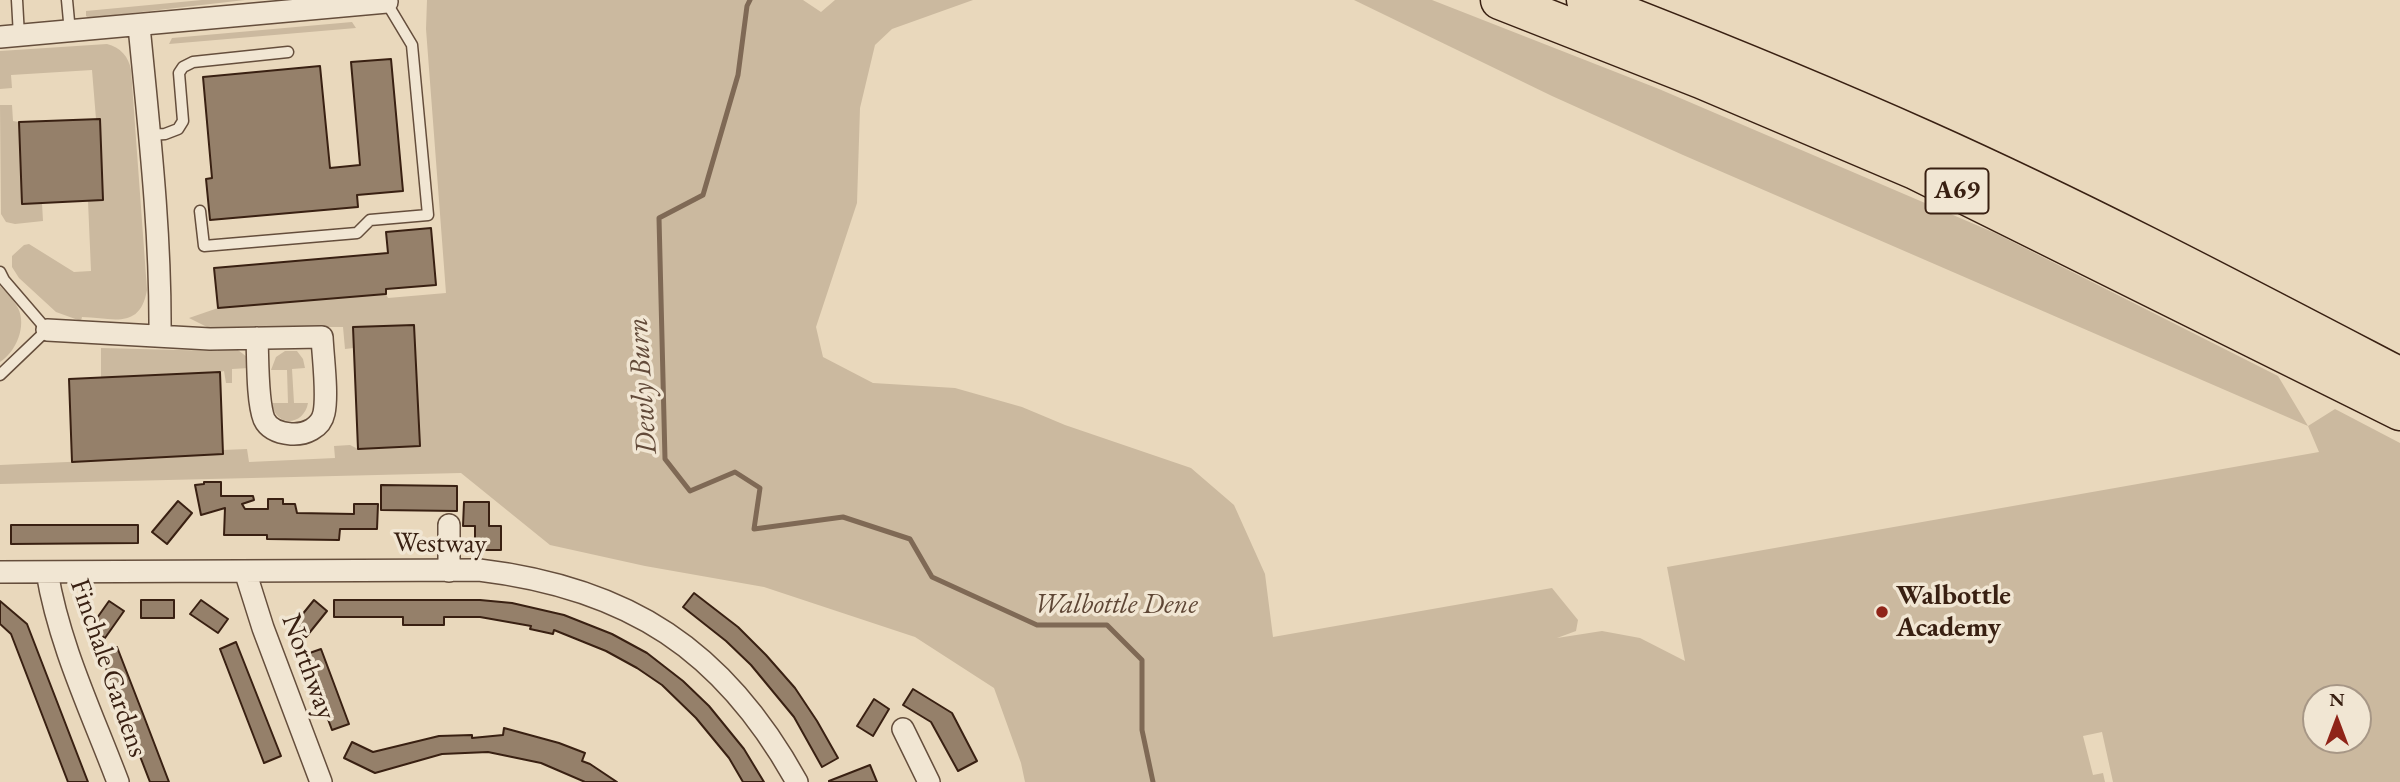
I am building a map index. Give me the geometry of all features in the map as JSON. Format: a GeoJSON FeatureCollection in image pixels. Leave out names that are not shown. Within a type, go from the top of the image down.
{"type":"FeatureCollection","features":[{"type":"Feature","properties":{"kind":"highway","name":"A69"},"geometry":{"type":"LineString","coordinates":[[1500,0],[1701,79],[1914,170],[2400,411]]}},
{"type":"Feature","properties":{"kind":"highway","name":"A69"},"geometry":{"type":"LineString","coordinates":[[1586,0],[1714,50],[1926,141],[2131,239],[2400,377]]}},
{"type":"Feature","properties":{"kind":"street"},"geometry":{"type":"LineString","coordinates":[[10,37],[139,26],[252,8],[386,1]]}},
{"type":"Feature","properties":{"kind":"street"},"geometry":{"type":"LineString","coordinates":[[139,26],[160,272],[160,336]]}},
{"type":"Feature","properties":{"kind":"street"},"geometry":{"type":"LineString","coordinates":[[47,330],[160,336],[322,337],[324,414],[317,426],[306,433],[277,432],[267,425],[263,416],[257,338]]}},
{"type":"Feature","properties":{"kind":"street"},"geometry":{"type":"LineString","coordinates":[[449,524],[449,571]]}},
{"type":"Feature","properties":{"kind":"street","name":"Westway"},"geometry":{"type":"LineString","coordinates":[[0,572],[479,570],[560,585],[626,609],[686,647],[735,692],[759,720],[796,782]]}},
{"type":"Feature","properties":{"kind":"street","name":"Northway"},"geometry":{"type":"LineString","coordinates":[[245,571],[262,628],[321,782]]}},
{"type":"Feature","properties":{"kind":"street","name":"Finchale Gardens"},"geometry":{"type":"LineString","coordinates":[[47,572],[52,605],[60,631],[118,782]]}},
{"type":"Feature","properties":{"kind":"street"},"geometry":{"type":"LineString","coordinates":[[904,729],[929,782]]}},
{"type":"Feature","properties":{"kind":"lane"},"geometry":{"type":"LineString","coordinates":[[10,37],[17,0]]}},
{"type":"Feature","properties":{"kind":"lane"},"geometry":{"type":"LineString","coordinates":[[67,0],[70,32]]}},
{"type":"Feature","properties":{"kind":"lane"},"geometry":{"type":"LineString","coordinates":[[200,211],[204,246],[357,233],[370,220],[428,215],[412,45],[386,1]]}},
{"type":"Feature","properties":{"kind":"lane"},"geometry":{"type":"LineString","coordinates":[[150,135],[178,130],[183,121],[179,74],[183,67],[193,62],[288,52]]}},
{"type":"Feature","properties":{"kind":"lane"},"geometry":{"type":"LineString","coordinates":[[0,272],[47,330],[0,375]]}},
{"type":"Feature","properties":{"kind":"green space"},"geometry":{"type":"Polygon","coordinates":[[[202,0],[245,0],[89,18],[86,16],[86,11],[202,0]]]}},
{"type":"Feature","properties":{"kind":"green space","name":"Walbottle Dene"},"geometry":{"type":"Polygon","coordinates":[[[427,0],[803,0],[821,12],[835,0],[973,0],[892,29],[875,45],[860,108],[857,203],[816,327],[823,357],[873,383],[955,388],[1022,407],[1065,425],[1191,468],[1234,505],[1265,574],[1273,637],[1552,588],[1578,620],[1576,631],[1557,638],[1602,631],[1640,638],[1685,661],[1667,567],[2319,452],[2308,426],[2335,409],[2400,443],[2400,782],[2113,782],[2102,732],[2083,736],[2093,775],[2103,773],[2105,782],[1025,782],[1021,763],[994,688],[915,637],[764,587],[645,566],[550,545],[461,473],[0,484],[0,465],[135,459],[132,377],[101,378],[101,348],[218,351],[218,347],[234,347],[247,357],[249,368],[232,369],[232,383],[226,383],[224,371],[220,372],[151,457],[222,454],[223,450],[247,449],[249,462],[335,458],[334,446],[350,445],[358,449],[419,446],[414,325],[354,327],[354,348],[345,349],[343,327],[207,327],[189,318],[218,308],[386,294],[388,298],[446,293],[426,29],[427,0]]]}},
{"type":"Feature","properties":{"kind":"green space"},"geometry":{"type":"Polygon","coordinates":[[[1354,0],[1432,0],[1659,89],[1995,233],[2278,376],[2308,426],[1683,155],[1552,96],[1354,0]]]}},
{"type":"Feature","properties":{"kind":"green space"},"geometry":{"type":"Polygon","coordinates":[[[352,22],[356,28],[169,44],[172,38],[352,22]]]}},
{"type":"Feature","properties":{"kind":"green space"},"geometry":{"type":"Polygon","coordinates":[[[107,44],[123,53],[131,70],[147,290],[143,303],[132,316],[124,319],[82,317],[81,321],[56,312],[19,278],[12,267],[12,256],[29,244],[74,272],[91,271],[88,201],[103,200],[100,119],[96,119],[92,70],[11,75],[12,88],[0,89],[0,51],[107,44]]]}},
{"type":"Feature","properties":{"kind":"green space"},"geometry":{"type":"Polygon","coordinates":[[[0,105],[12,105],[13,121],[19,122],[22,203],[42,203],[43,221],[15,224],[6,222],[1,214],[0,105]]]}},
{"type":"Feature","properties":{"kind":"green space"},"geometry":{"type":"Polygon","coordinates":[[[0,286],[16,305],[21,323],[15,345],[0,362],[0,286]]]}},
{"type":"Feature","properties":{"kind":"green space"},"geometry":{"type":"Polygon","coordinates":[[[285,351],[297,351],[303,359],[305,368],[292,369],[294,403],[308,403],[301,416],[290,421],[278,417],[272,403],[288,403],[287,370],[271,370],[276,357],[285,351]]]}},
{"type":"Feature","properties":{"kind":"building"},"geometry":{"type":"Polygon","coordinates":[[[391,59],[403,191],[357,195],[358,207],[210,220],[206,179],[212,178],[203,77],[320,66],[330,168],[360,165],[351,62],[391,59]]]}},
{"type":"Feature","properties":{"kind":"building"},"geometry":{"type":"Polygon","coordinates":[[[100,119],[103,200],[22,204],[19,122],[100,119]]]}},
{"type":"Feature","properties":{"kind":"building"},"geometry":{"type":"Polygon","coordinates":[[[431,228],[436,285],[386,289],[386,294],[218,308],[214,268],[388,253],[386,232],[431,228]]]}},
{"type":"Feature","properties":{"kind":"building"},"geometry":{"type":"Polygon","coordinates":[[[414,325],[420,446],[358,449],[353,327],[414,325]]]}},
{"type":"Feature","properties":{"kind":"building"},"geometry":{"type":"Polygon","coordinates":[[[220,372],[223,454],[72,462],[69,379],[220,372]]]}},
{"type":"Feature","properties":{"kind":"building"},"geometry":{"type":"Polygon","coordinates":[[[221,482],[221,496],[253,496],[254,500],[242,504],[245,509],[268,509],[268,499],[283,499],[283,504],[295,504],[297,513],[354,514],[354,504],[378,504],[377,529],[340,529],[339,540],[267,539],[267,535],[224,535],[225,508],[201,515],[195,485],[221,482]]]}},
{"type":"Feature","properties":{"kind":"building"},"geometry":{"type":"Polygon","coordinates":[[[381,485],[457,486],[457,511],[381,510],[381,485]]]}},
{"type":"Feature","properties":{"kind":"building"},"geometry":{"type":"Polygon","coordinates":[[[178,501],[192,513],[167,544],[152,532],[178,501]]]}},
{"type":"Feature","properties":{"kind":"building"},"geometry":{"type":"Polygon","coordinates":[[[464,502],[489,502],[489,526],[501,526],[501,550],[475,550],[475,526],[463,526],[464,502]]]}},
{"type":"Feature","properties":{"kind":"building"},"geometry":{"type":"Polygon","coordinates":[[[11,525],[138,525],[138,543],[11,544],[11,525]]]}},
{"type":"Feature","properties":{"kind":"building"},"geometry":{"type":"Polygon","coordinates":[[[694,593],[738,627],[795,688],[838,758],[822,767],[794,717],[751,665],[683,607],[694,593]]]}},
{"type":"Feature","properties":{"kind":"building"},"geometry":{"type":"Polygon","coordinates":[[[141,600],[174,600],[174,618],[141,618],[141,600]]]}},
{"type":"Feature","properties":{"kind":"building"},"geometry":{"type":"Polygon","coordinates":[[[201,600],[228,619],[218,633],[190,614],[201,600]]]}},
{"type":"Feature","properties":{"kind":"building"},"geometry":{"type":"Polygon","coordinates":[[[314,600],[327,611],[306,637],[293,626],[314,600]]]}},
{"type":"Feature","properties":{"kind":"building"},"geometry":{"type":"Polygon","coordinates":[[[334,600],[480,600],[512,603],[564,615],[612,634],[647,653],[683,681],[709,706],[744,749],[764,782],[743,782],[729,758],[696,718],[662,685],[606,651],[554,630],[553,634],[530,629],[531,626],[480,617],[444,617],[444,625],[403,625],[403,617],[334,617],[334,600]]]}},
{"type":"Feature","properties":{"kind":"building"},"geometry":{"type":"Polygon","coordinates":[[[0,601],[27,624],[88,782],[68,782],[11,634],[0,624],[0,601]]]}},
{"type":"Feature","properties":{"kind":"building"},"geometry":{"type":"Polygon","coordinates":[[[109,601],[124,611],[105,638],[90,628],[109,601]]]}},
{"type":"Feature","properties":{"kind":"building"},"geometry":{"type":"Polygon","coordinates":[[[236,642],[281,756],[264,763],[220,649],[236,642]]]}},
{"type":"Feature","properties":{"kind":"building"},"geometry":{"type":"Polygon","coordinates":[[[117,647],[169,782],[150,782],[100,653],[117,647]]]}},
{"type":"Feature","properties":{"kind":"building"},"geometry":{"type":"Polygon","coordinates":[[[321,649],[349,724],[332,730],[304,655],[321,649]]]}},
{"type":"Feature","properties":{"kind":"building"},"geometry":{"type":"Polygon","coordinates":[[[913,689],[952,713],[977,761],[958,771],[931,722],[903,705],[913,689]]]}},
{"type":"Feature","properties":{"kind":"building"},"geometry":{"type":"Polygon","coordinates":[[[874,699],[889,709],[873,736],[857,726],[874,699]]]}},
{"type":"Feature","properties":{"kind":"building"},"geometry":{"type":"Polygon","coordinates":[[[504,728],[585,753],[582,761],[617,782],[585,782],[541,763],[488,752],[442,754],[375,773],[344,758],[352,742],[373,752],[439,736],[472,735],[472,738],[503,735],[504,728]]]}},
{"type":"Feature","properties":{"kind":"building"},"geometry":{"type":"Polygon","coordinates":[[[870,765],[877,782],[829,782],[829,781],[870,765]]]}},
{"type":"Feature","properties":{"kind":"waterway","name":"Dewly Burn"},"geometry":{"type":"LineString","coordinates":[[750,0],[738,75],[703,195],[659,218],[665,459],[690,491],[735,472],[760,488],[754,529],[843,517],[910,539],[932,577],[1037,625],[1107,625],[1142,660],[1142,730],[1153,782]]}},
{"type":"Feature","properties":{"kind":"place","name":"Walbottle Academy"},"geometry":{"type":"Point","coordinates":[1882,612]}}]}
